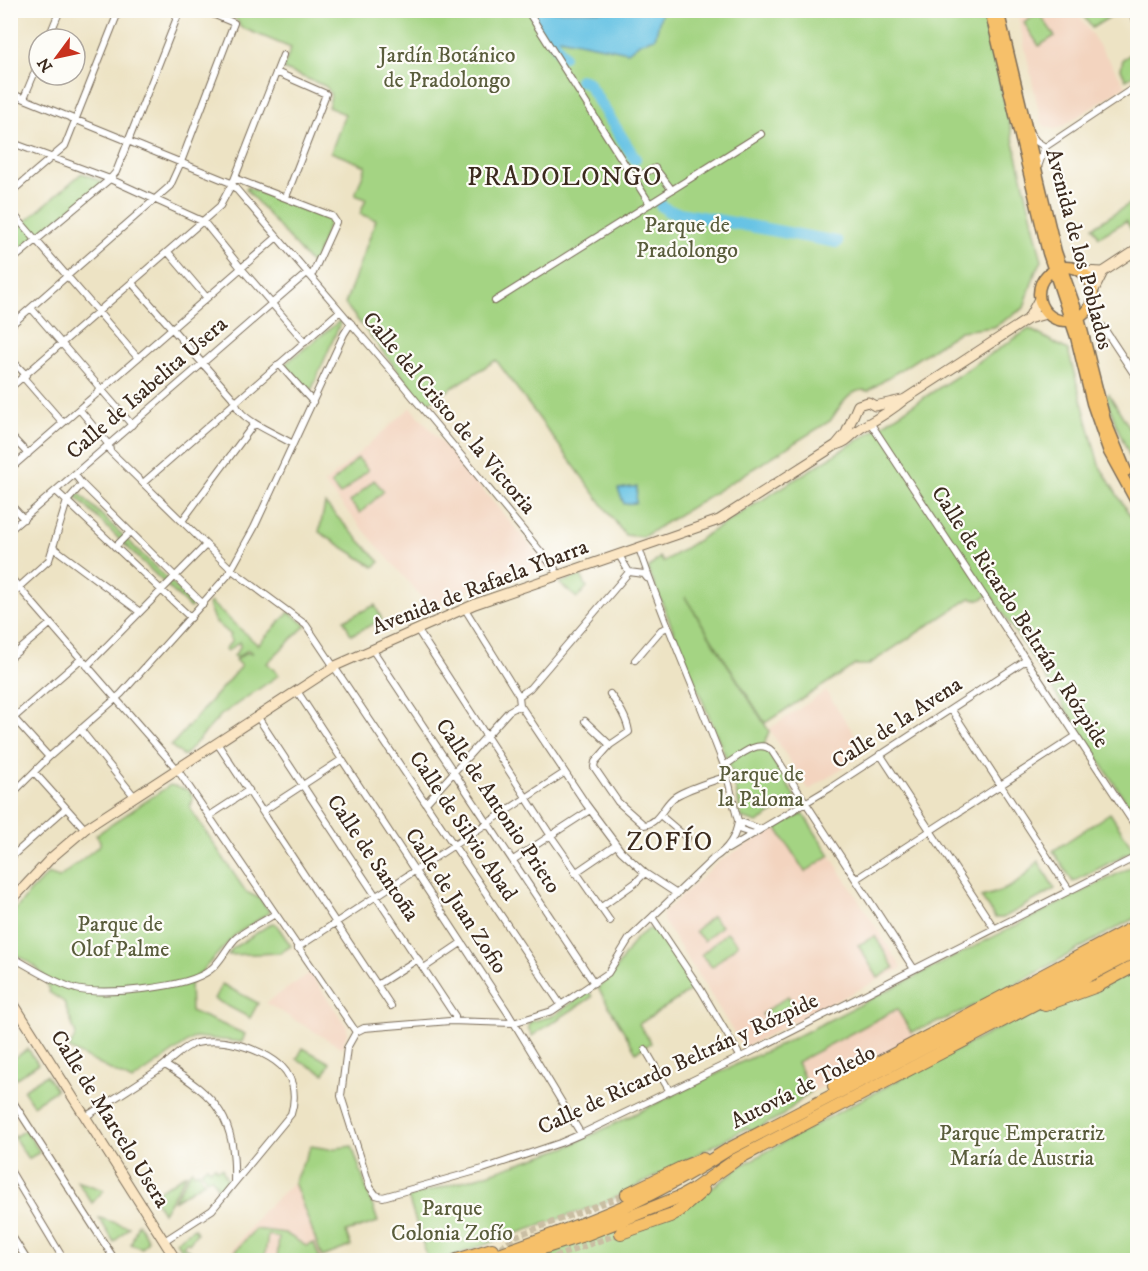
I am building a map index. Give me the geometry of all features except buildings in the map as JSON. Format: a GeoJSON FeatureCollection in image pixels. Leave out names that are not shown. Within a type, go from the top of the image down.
{"type":"FeatureCollection","features":[{"type":"Feature","properties":{"kind":"highway"},"geometry":{"type":"LineString","coordinates":[[778,1124],[814,1097],[1137,925]]}},
{"type":"Feature","properties":{"kind":"highway","name":"Autovía de Toledo"},"geometry":{"type":"LineString","coordinates":[[482,1260],[594,1219],[672,1183],[729,1149],[1137,937]]}},
{"type":"Feature","properties":{"kind":"highway","name":"Autovía de Toledo"},"geometry":{"type":"LineString","coordinates":[[505,1260],[587,1234],[682,1196],[737,1159],[1137,950]]}},
{"type":"Feature","properties":{"kind":"highway"},"geometry":{"type":"LineString","coordinates":[[1027,1008],[1053,1003],[1097,986],[1137,964]]}},
{"type":"Feature","properties":{"kind":"highway"},"geometry":{"type":"LineString","coordinates":[[627,1194],[683,1167],[729,1149]]}},
{"type":"Feature","properties":{"kind":"highway"},"geometry":{"type":"LineString","coordinates":[[621,1233],[679,1211],[708,1186],[716,1173]]}},
{"type":"Feature","properties":{"kind":"highway"},"geometry":{"type":"LineString","coordinates":[[457,1260],[594,1219]]}},
{"type":"Feature","properties":{"kind":"highway"},"geometry":{"type":"LineString","coordinates":[[525,1260],[587,1234]]}},
{"type":"Feature","properties":{"kind":"main road","name":"Avenida de los Poblados"},"geometry":{"type":"LineString","coordinates":[[990,10],[1000,75],[1035,150],[1057,268]]}},
{"type":"Feature","properties":{"kind":"main road","name":"Avenida de los Poblados"},"geometry":{"type":"LineString","coordinates":[[998,10],[1026,124],[1035,150],[1057,268],[1075,319],[1105,420],[1116,450],[1137,492]]}},
{"type":"Feature","properties":{"kind":"main road"},"geometry":{"type":"LineString","coordinates":[[1039,299],[1046,314],[1062,321],[1075,319],[1087,311],[1103,272],[1134,251]]}},
{"type":"Feature","properties":{"kind":"main road"},"geometry":{"type":"LineString","coordinates":[[1057,268],[1072,267],[1082,271],[1103,272]]}},
{"type":"Feature","properties":{"kind":"main road","name":"Avenida de Rafaela Ybarra"},"geometry":{"type":"LineString","coordinates":[[1028,319],[1039,299],[1039,287],[1044,277],[1057,268]]}},
{"type":"Feature","properties":{"kind":"main road"},"geometry":{"type":"LineString","coordinates":[[1082,271],[1088,277],[1093,292]]}},
{"type":"Feature","properties":{"kind":"main road","name":"Avenida de Rafaela Ybarra"},"geometry":{"type":"LineString","coordinates":[[10,902],[51,858],[85,830],[335,666],[465,609],[719,520],[836,445],[843,443],[905,399],[1028,319],[1046,314]]}},
{"type":"Feature","properties":{"kind":"main road","name":"Avenida de los Poblados"},"geometry":{"type":"LineString","coordinates":[[1075,319],[1092,404],[1103,438],[1118,472],[1137,505]]}},
{"type":"Feature","properties":{"kind":"main road","name":"Avenida de Rafaela Ybarra"},"geometry":{"type":"LineString","coordinates":[[836,445],[846,433],[858,405],[868,402],[875,406],[905,399]]}},
{"type":"Feature","properties":{"kind":"main road"},"geometry":{"type":"LineString","coordinates":[[854,417],[860,424],[870,423],[877,416],[875,406]]}},
{"type":"Feature","properties":{"kind":"main road","name":"Calle de Marcelo Usera"},"geometry":{"type":"LineString","coordinates":[[10,998],[176,1260]]}},
{"type":"Feature","properties":{"kind":"street"},"geometry":{"type":"LineString","coordinates":[[53,27],[60,10]]}},
{"type":"Feature","properties":{"kind":"street"},"geometry":{"type":"LineString","coordinates":[[10,193],[65,146],[119,10]]}},
{"type":"Feature","properties":{"kind":"street"},"geometry":{"type":"LineString","coordinates":[[10,262],[116,172],[180,10]]}},
{"type":"Feature","properties":{"kind":"street"},"geometry":{"type":"LineString","coordinates":[[10,326],[170,186],[234,23],[203,10]]}},
{"type":"Feature","properties":{"kind":"street"},"geometry":{"type":"LineString","coordinates":[[527,10],[650,204]]}},
{"type":"Feature","properties":{"kind":"street"},"geometry":{"type":"LineString","coordinates":[[1129,10],[1137,24]]}},
{"type":"Feature","properties":{"kind":"street"},"geometry":{"type":"LineString","coordinates":[[10,388],[220,206],[233,182],[283,55]]}},
{"type":"Feature","properties":{"kind":"street"},"geometry":{"type":"LineString","coordinates":[[276,72],[326,94],[286,197]]}},
{"type":"Feature","properties":{"kind":"street"},"geometry":{"type":"LineString","coordinates":[[1035,150],[1137,85]]}},
{"type":"Feature","properties":{"kind":"street"},"geometry":{"type":"LineString","coordinates":[[24,98],[29,87]]}},
{"type":"Feature","properties":{"kind":"street","name":"Calle del Cristo de la Victoria"},"geometry":{"type":"LineString","coordinates":[[10,93],[233,182],[558,575]]}},
{"type":"Feature","properties":{"kind":"street"},"geometry":{"type":"LineString","coordinates":[[495,301],[761,134]]}},
{"type":"Feature","properties":{"kind":"street"},"geometry":{"type":"LineString","coordinates":[[10,142],[110,179],[204,222],[305,342]]}},
{"type":"Feature","properties":{"kind":"street"},"geometry":{"type":"LineString","coordinates":[[634,178],[655,168],[672,190]]}},
{"type":"Feature","properties":{"kind":"street","name":"Calle del Cristo de la Victoria"},"geometry":{"type":"LineString","coordinates":[[233,182],[239,180],[332,216],[336,222],[313,273],[309,274]]}},
{"type":"Feature","properties":{"kind":"street"},"geometry":{"type":"LineString","coordinates":[[10,210],[138,358]]}},
{"type":"Feature","properties":{"kind":"street"},"geometry":{"type":"LineString","coordinates":[[10,469],[277,237]]}},
{"type":"Feature","properties":{"kind":"street"},"geometry":{"type":"LineString","coordinates":[[1134,251],[1137,264]]}},
{"type":"Feature","properties":{"kind":"street"},"geometry":{"type":"LineString","coordinates":[[168,252],[207,298]]}},
{"type":"Feature","properties":{"kind":"street","name":"Calle de Isabelita Usera"},"geometry":{"type":"LineString","coordinates":[[10,530],[309,274]]}},
{"type":"Feature","properties":{"kind":"street"},"geometry":{"type":"LineString","coordinates":[[132,283],[236,402],[239,411],[254,424],[293,444]]}},
{"type":"Feature","properties":{"kind":"street"},"geometry":{"type":"LineString","coordinates":[[31,308],[132,425]]}},
{"type":"Feature","properties":{"kind":"street"},"geometry":{"type":"LineString","coordinates":[[143,483],[340,311]]}},
{"type":"Feature","properties":{"kind":"street"},"geometry":{"type":"LineString","coordinates":[[12,792],[115,699],[191,618],[232,570],[254,528],[347,327],[351,323]]}},
{"type":"Feature","properties":{"kind":"street"},"geometry":{"type":"LineString","coordinates":[[1103,327],[1137,380]]}},
{"type":"Feature","properties":{"kind":"street"},"geometry":{"type":"LineString","coordinates":[[10,358],[63,423]]}},
{"type":"Feature","properties":{"kind":"street"},"geometry":{"type":"LineString","coordinates":[[279,364],[313,402]]}},
{"type":"Feature","properties":{"kind":"street","name":"Calle de Silvio Abad"},"geometry":{"type":"LineString","coordinates":[[79,409],[110,445],[110,451],[232,570],[300,620],[335,666],[561,1005]]}},
{"type":"Feature","properties":{"kind":"street","name":"Calle de Ricardo Beltrán y Rózpide"},"geometry":{"type":"LineString","coordinates":[[870,423],[1137,830]]}},
{"type":"Feature","properties":{"kind":"street"},"geometry":{"type":"LineString","coordinates":[[182,521],[254,424]]}},
{"type":"Feature","properties":{"kind":"street"},"geometry":{"type":"LineString","coordinates":[[10,435],[28,454]]}},
{"type":"Feature","properties":{"kind":"street"},"geometry":{"type":"LineString","coordinates":[[75,475],[202,604]]}},
{"type":"Feature","properties":{"kind":"street"},"geometry":{"type":"LineString","coordinates":[[10,595],[49,560],[67,501],[82,484]]}},
{"type":"Feature","properties":{"kind":"street"},"geometry":{"type":"LineString","coordinates":[[56,491],[191,618]]}},
{"type":"Feature","properties":{"kind":"street"},"geometry":{"type":"LineString","coordinates":[[10,504],[24,519]]}},
{"type":"Feature","properties":{"kind":"street"},"geometry":{"type":"LineString","coordinates":[[115,547],[130,532]]}},
{"type":"Feature","properties":{"kind":"street"},"geometry":{"type":"LineString","coordinates":[[87,666],[206,544]]}},
{"type":"Feature","properties":{"kind":"street"},"geometry":{"type":"LineString","coordinates":[[54,548],[140,612]]}},
{"type":"Feature","properties":{"kind":"street"},"geometry":{"type":"LineString","coordinates":[[639,548],[724,766],[741,830],[754,834]]}},
{"type":"Feature","properties":{"kind":"street"},"geometry":{"type":"LineString","coordinates":[[619,555],[629,572]]}},
{"type":"Feature","properties":{"kind":"street"},"geometry":{"type":"LineString","coordinates":[[519,696],[530,688],[629,572],[646,569]]}},
{"type":"Feature","properties":{"kind":"street"},"geometry":{"type":"LineString","coordinates":[[629,572],[644,574],[650,581]]}},
{"type":"Feature","properties":{"kind":"street"},"geometry":{"type":"LineString","coordinates":[[10,577],[177,769],[356,1032]]}},
{"type":"Feature","properties":{"kind":"street"},"geometry":{"type":"LineString","coordinates":[[465,609],[519,696],[520,705],[564,773],[616,845],[645,873],[677,894]]}},
{"type":"Feature","properties":{"kind":"street"},"geometry":{"type":"LineString","coordinates":[[10,658],[50,624]]}},
{"type":"Feature","properties":{"kind":"street"},"geometry":{"type":"LineString","coordinates":[[635,660],[661,630],[668,627]]}},
{"type":"Feature","properties":{"kind":"street"},"geometry":{"type":"LineString","coordinates":[[417,629],[575,873],[610,921]]}},
{"type":"Feature","properties":{"kind":"street","name":"Calle de Antonio Prieto"},"geometry":{"type":"LineString","coordinates":[[372,649],[594,984]]}},
{"type":"Feature","properties":{"kind":"street"},"geometry":{"type":"LineString","coordinates":[[49,757],[11,716],[16,715],[81,659]]}},
{"type":"Feature","properties":{"kind":"street","name":"Calle de la Avena"},"geometry":{"type":"LineString","coordinates":[[356,1032],[364,1028],[455,1021],[513,1023],[552,1011],[608,973],[629,939],[714,858],[806,803],[1026,660]]}},
{"type":"Feature","properties":{"kind":"street","name":"Calle de Juan Zofio"},"geometry":{"type":"LineString","coordinates":[[297,691],[513,1023],[581,1134]]}},
{"type":"Feature","properties":{"kind":"street"},"geometry":{"type":"LineString","coordinates":[[610,694],[618,704],[627,723],[628,732],[610,744],[595,762],[594,767],[618,802],[644,825],[649,824],[660,815],[677,795],[727,776]]}},
{"type":"Feature","properties":{"kind":"street"},"geometry":{"type":"LineString","coordinates":[[426,803],[509,711],[520,705]]}},
{"type":"Feature","properties":{"kind":"street"},"geometry":{"type":"LineString","coordinates":[[951,709],[1069,890]]}},
{"type":"Feature","properties":{"kind":"street","name":"Calle de Santoña"},"geometry":{"type":"LineString","coordinates":[[257,716],[424,968],[455,1016],[455,1021]]}},
{"type":"Feature","properties":{"kind":"street"},"geometry":{"type":"LineString","coordinates":[[585,722],[610,744]]}},
{"type":"Feature","properties":{"kind":"street"},"geometry":{"type":"LineString","coordinates":[[80,729],[134,796]]}},
{"type":"Feature","properties":{"kind":"street"},"geometry":{"type":"LineString","coordinates":[[856,879],[1076,736]]}},
{"type":"Feature","properties":{"kind":"street"},"geometry":{"type":"LineString","coordinates":[[217,742],[392,1006]]}},
{"type":"Feature","properties":{"kind":"street"},"geometry":{"type":"LineString","coordinates":[[724,766],[756,746],[768,747],[914,969]]}},
{"type":"Feature","properties":{"kind":"street"},"geometry":{"type":"LineString","coordinates":[[880,754],[994,928]]}},
{"type":"Feature","properties":{"kind":"street"},"geometry":{"type":"LineString","coordinates":[[263,811],[341,760]]}},
{"type":"Feature","properties":{"kind":"street"},"geometry":{"type":"LineString","coordinates":[[34,772],[85,830]]}},
{"type":"Feature","properties":{"kind":"street"},"geometry":{"type":"LineString","coordinates":[[297,948],[564,773]]}},
{"type":"Feature","properties":{"kind":"street"},"geometry":{"type":"LineString","coordinates":[[209,816],[249,790]]}},
{"type":"Feature","properties":{"kind":"street"},"geometry":{"type":"LineString","coordinates":[[10,858],[66,808]]}},
{"type":"Feature","properties":{"kind":"street"},"geometry":{"type":"LineString","coordinates":[[513,860],[590,810]]}},
{"type":"Feature","properties":{"kind":"street"},"geometry":{"type":"LineString","coordinates":[[660,815],[687,838]]}},
{"type":"Feature","properties":{"kind":"street"},"geometry":{"type":"LineString","coordinates":[[738,821],[760,829]]}},
{"type":"Feature","properties":{"kind":"street"},"geometry":{"type":"LineString","coordinates":[[725,851],[736,833],[738,821]]}},
{"type":"Feature","properties":{"kind":"street"},"geometry":{"type":"LineString","coordinates":[[575,873],[616,845]]}},
{"type":"Feature","properties":{"kind":"street","name":"Calle de Ricardo Beltrán y Rózpide"},"geometry":{"type":"LineString","coordinates":[[356,1032],[347,1048],[341,1096],[370,1186],[376,1195],[383,1197],[483,1169],[581,1134],[1137,856]]}},
{"type":"Feature","properties":{"kind":"street"},"geometry":{"type":"LineString","coordinates":[[600,908],[645,873]]}},
{"type":"Feature","properties":{"kind":"street"},"geometry":{"type":"LineString","coordinates":[[10,956],[55,981],[77,989],[98,992],[173,985],[191,980],[209,971],[236,939],[275,914]]}},
{"type":"Feature","properties":{"kind":"street"},"geometry":{"type":"LineString","coordinates":[[652,917],[701,990],[740,1056]]}},
{"type":"Feature","properties":{"kind":"street"},"geometry":{"type":"LineString","coordinates":[[424,968],[461,943]]}},
{"type":"Feature","properties":{"kind":"street"},"geometry":{"type":"LineString","coordinates":[[377,985],[418,959]]}},
{"type":"Feature","properties":{"kind":"street"},"geometry":{"type":"LineString","coordinates":[[85,1117],[165,1065],[188,1046],[198,1042],[240,1044],[263,1053],[287,1073],[295,1100],[291,1114],[212,1210],[164,1241]]}},
{"type":"Feature","properties":{"kind":"street"},"geometry":{"type":"LineString","coordinates":[[645,1049],[669,1090]]}},
{"type":"Feature","properties":{"kind":"street"},"geometry":{"type":"LineString","coordinates":[[165,1065],[211,1098],[217,1105],[232,1139],[235,1160],[234,1183]]}},
{"type":"Feature","properties":{"kind":"street"},"geometry":{"type":"LineString","coordinates":[[10,1097],[115,1260]]}},
{"type":"Feature","properties":{"kind":"street"},"geometry":{"type":"LineString","coordinates":[[10,1170],[64,1260]]}},
{"type":"Feature","properties":{"kind":"street"},"geometry":{"type":"LineString","coordinates":[[10,1233],[27,1260]]}},
{"type":"Feature","properties":{"kind":"shaded area"},"geometry":{"type":"Polygon","coordinates":[[[1017,11],[1076,11],[1126,86],[1060,128],[1047,127],[1041,122],[1017,11]]]}},
{"type":"Feature","properties":{"kind":"shaded area"},"geometry":{"type":"Polygon","coordinates":[[[411,407],[549,567],[472,589],[429,606],[324,484],[411,407]]]}},
{"type":"Feature","properties":{"kind":"shaded area"},"geometry":{"type":"Polygon","coordinates":[[[826,691],[866,752],[809,790],[769,729],[826,691]]]}},
{"type":"Feature","properties":{"kind":"shaded area"},"geometry":{"type":"Polygon","coordinates":[[[776,827],[805,872],[830,855],[902,968],[743,1048],[663,921],[663,913],[718,862],[776,827]]]}},
{"type":"Feature","properties":{"kind":"shaded area"},"geometry":{"type":"Polygon","coordinates":[[[310,973],[347,1027],[342,1048],[266,1003],[310,973]]]}},
{"type":"Feature","properties":{"kind":"shaded area"},"geometry":{"type":"Polygon","coordinates":[[[897,1009],[916,1039],[835,1082],[810,1092],[797,1062],[897,1009]]]}},
{"type":"Feature","properties":{"kind":"shaded area"},"geometry":{"type":"Polygon","coordinates":[[[294,1182],[323,1260],[224,1260],[261,1213],[294,1182]]]}},
{"type":"Feature","properties":{"kind":"green space","name":"Parque de Pradolongo"},"geometry":{"type":"Polygon","coordinates":[[[221,11],[983,11],[1042,261],[1035,273],[1024,308],[994,327],[960,331],[868,391],[862,390],[850,395],[830,421],[643,537],[625,535],[496,360],[425,405],[345,304],[376,220],[360,214],[366,199],[355,195],[366,166],[331,152],[345,114],[328,107],[331,96],[325,86],[283,69],[291,48],[240,27],[235,18],[221,11]]]}},
{"type":"Feature","properties":{"kind":"green space"},"geometry":{"type":"Polygon","coordinates":[[[1080,11],[1114,11],[1116,13],[1092,28],[1080,11]]]}},
{"type":"Feature","properties":{"kind":"green space"},"geometry":{"type":"Polygon","coordinates":[[[1039,13],[1055,36],[1039,46],[1024,23],[1039,13]]]}},
{"type":"Feature","properties":{"kind":"green space"},"geometry":{"type":"Polygon","coordinates":[[[1137,50],[1137,72],[1126,80],[1121,69],[1123,59],[1137,50]]]}},
{"type":"Feature","properties":{"kind":"green space"},"geometry":{"type":"Polygon","coordinates":[[[82,173],[105,183],[11,255],[11,234],[82,173]]]}},
{"type":"Feature","properties":{"kind":"green space"},"geometry":{"type":"Polygon","coordinates":[[[247,187],[330,220],[313,266],[246,189],[247,187]]]}},
{"type":"Feature","properties":{"kind":"green space"},"geometry":{"type":"Polygon","coordinates":[[[1137,199],[1137,232],[1134,234],[1126,221],[1099,237],[1093,227],[1137,199]]]}},
{"type":"Feature","properties":{"kind":"green space"},"geometry":{"type":"Polygon","coordinates":[[[342,319],[310,393],[285,364],[342,319]]]}},
{"type":"Feature","properties":{"kind":"green space","name":"Parque de la Paloma"},"geometry":{"type":"Polygon","coordinates":[[[1029,329],[1068,350],[1099,465],[1137,527],[1137,818],[990,594],[980,600],[970,598],[868,665],[855,665],[765,723],[685,597],[769,731],[764,745],[796,799],[757,823],[742,818],[732,772],[648,569],[660,557],[663,562],[882,425],[1029,329]]]}},
{"type":"Feature","properties":{"kind":"green space"},"geometry":{"type":"Polygon","coordinates":[[[1109,394],[1137,440],[1137,473],[1115,422],[1106,396],[1109,394]]]}},
{"type":"Feature","properties":{"kind":"green space"},"geometry":{"type":"Polygon","coordinates":[[[358,458],[368,470],[340,495],[331,484],[358,458]]]}},
{"type":"Feature","properties":{"kind":"green space"},"geometry":{"type":"Polygon","coordinates":[[[374,480],[384,491],[360,513],[350,502],[374,480]]]}},
{"type":"Feature","properties":{"kind":"green space"},"geometry":{"type":"Polygon","coordinates":[[[79,493],[193,604],[190,608],[76,497],[79,493]]]}},
{"type":"Feature","properties":{"kind":"green space"},"geometry":{"type":"Polygon","coordinates":[[[325,504],[380,562],[374,567],[319,532],[325,504]]]}},
{"type":"Feature","properties":{"kind":"green space"},"geometry":{"type":"Polygon","coordinates":[[[581,576],[587,587],[577,598],[559,583],[581,576]]]}},
{"type":"Feature","properties":{"kind":"green space"},"geometry":{"type":"Polygon","coordinates":[[[210,602],[258,645],[289,612],[306,625],[267,663],[279,675],[221,715],[184,756],[171,746],[241,666],[235,660],[246,653],[252,653],[248,650],[236,658],[234,656],[240,647],[240,642],[227,651],[225,649],[232,641],[229,637],[231,635],[215,623],[208,604],[210,602]]]}},
{"type":"Feature","properties":{"kind":"green space"},"geometry":{"type":"Polygon","coordinates":[[[375,605],[382,620],[351,635],[344,620],[375,605]]]}},
{"type":"Feature","properties":{"kind":"green space","name":"Parque de Olof Palme"},"geometry":{"type":"Polygon","coordinates":[[[170,785],[188,790],[193,797],[190,808],[246,892],[259,898],[270,912],[235,935],[190,984],[191,1011],[245,1034],[242,1042],[195,1037],[132,1081],[69,1049],[76,1035],[64,1002],[49,992],[44,977],[36,967],[11,952],[11,915],[48,874],[59,878],[100,845],[96,835],[170,785]]]}},
{"type":"Feature","properties":{"kind":"green space"},"geometry":{"type":"Polygon","coordinates":[[[1110,813],[1134,850],[1073,882],[1053,851],[1110,813]]]}},
{"type":"Feature","properties":{"kind":"green space"},"geometry":{"type":"Polygon","coordinates":[[[803,814],[830,855],[805,872],[776,827],[803,814]]]}},
{"type":"Feature","properties":{"kind":"green space"},"geometry":{"type":"Polygon","coordinates":[[[1038,861],[1055,889],[1003,918],[995,918],[981,897],[1014,885],[1038,861]]]}},
{"type":"Feature","properties":{"kind":"green space","name":"Parque Colonia Zofío"},"geometry":{"type":"Polygon","coordinates":[[[1137,864],[1137,917],[998,994],[941,1021],[911,1032],[897,1009],[797,1062],[810,1092],[783,1115],[753,1131],[747,1128],[607,1202],[441,1260],[428,1260],[408,1197],[484,1175],[567,1147],[784,1043],[1137,864]]]}},
{"type":"Feature","properties":{"kind":"green space"},"geometry":{"type":"Polygon","coordinates":[[[712,916],[721,926],[704,941],[695,931],[712,916]]]}},
{"type":"Feature","properties":{"kind":"green space"},"geometry":{"type":"Polygon","coordinates":[[[272,923],[276,924],[291,946],[280,953],[228,955],[233,948],[272,923]]]}},
{"type":"Feature","properties":{"kind":"green space"},"geometry":{"type":"Polygon","coordinates":[[[649,929],[657,931],[695,988],[639,1024],[651,1043],[636,1052],[598,988],[612,975],[636,938],[649,929]]]}},
{"type":"Feature","properties":{"kind":"green space"},"geometry":{"type":"Polygon","coordinates":[[[727,932],[738,944],[712,967],[701,955],[727,932]]]}},
{"type":"Feature","properties":{"kind":"green space"},"geometry":{"type":"Polygon","coordinates":[[[875,936],[894,968],[878,978],[858,945],[875,936]]]}},
{"type":"Feature","properties":{"kind":"green space","name":"Parque Emperatriz María de Austria"},"geometry":{"type":"Polygon","coordinates":[[[1137,968],[1137,1260],[529,1260],[601,1234],[620,1230],[621,1234],[703,1193],[732,1174],[735,1169],[864,1098],[1028,1013],[1063,1004],[1137,968]]]}},
{"type":"Feature","properties":{"kind":"green space"},"geometry":{"type":"Polygon","coordinates":[[[222,984],[258,1003],[250,1018],[214,999],[222,984]]]}},
{"type":"Feature","properties":{"kind":"green space"},"geometry":{"type":"Polygon","coordinates":[[[589,991],[592,997],[532,1036],[528,1027],[530,1022],[553,1016],[589,991]]]}},
{"type":"Feature","properties":{"kind":"green space"},"geometry":{"type":"Polygon","coordinates":[[[788,996],[796,1008],[770,1026],[762,1014],[788,996]]]}},
{"type":"Feature","properties":{"kind":"green space"},"geometry":{"type":"Polygon","coordinates":[[[303,1048],[330,1063],[324,1074],[297,1059],[303,1048]]]}},
{"type":"Feature","properties":{"kind":"green space"},"geometry":{"type":"Polygon","coordinates":[[[28,1049],[38,1064],[15,1079],[11,1071],[11,1060],[28,1049]]]}},
{"type":"Feature","properties":{"kind":"green space"},"geometry":{"type":"Polygon","coordinates":[[[46,1075],[56,1090],[33,1105],[23,1090],[46,1075]]]}},
{"type":"Feature","properties":{"kind":"green space"},"geometry":{"type":"Polygon","coordinates":[[[25,1130],[40,1152],[28,1159],[14,1137],[25,1130]]]}},
{"type":"Feature","properties":{"kind":"green space"},"geometry":{"type":"Polygon","coordinates":[[[311,1146],[329,1149],[352,1146],[378,1222],[346,1232],[351,1246],[322,1257],[294,1182],[311,1146]]]}},
{"type":"Feature","properties":{"kind":"green space"},"geometry":{"type":"Polygon","coordinates":[[[207,1166],[210,1169],[215,1166],[217,1169],[222,1168],[228,1182],[225,1189],[218,1188],[212,1178],[206,1179],[201,1171],[207,1166]]]}},
{"type":"Feature","properties":{"kind":"green space"},"geometry":{"type":"Polygon","coordinates":[[[192,1169],[194,1173],[198,1171],[204,1182],[173,1201],[192,1169]]]}},
{"type":"Feature","properties":{"kind":"green space"},"geometry":{"type":"Polygon","coordinates":[[[187,1173],[163,1213],[152,1195],[187,1173]]]}},
{"type":"Feature","properties":{"kind":"green space"},"geometry":{"type":"Polygon","coordinates":[[[77,1181],[104,1190],[92,1203],[77,1181]]]}},
{"type":"Feature","properties":{"kind":"green space"},"geometry":{"type":"Polygon","coordinates":[[[100,1218],[129,1227],[114,1242],[100,1218]]]}},
{"type":"Feature","properties":{"kind":"green space"},"geometry":{"type":"Polygon","coordinates":[[[138,1223],[148,1240],[142,1248],[131,1244],[138,1223]]]}},
{"type":"Feature","properties":{"kind":"green space"},"geometry":{"type":"Polygon","coordinates":[[[194,1228],[197,1233],[189,1243],[187,1241],[183,1246],[200,1259],[188,1260],[176,1241],[194,1228]]]}},
{"type":"Feature","properties":{"kind":"green space"},"geometry":{"type":"Polygon","coordinates":[[[255,1229],[285,1233],[306,1246],[314,1243],[320,1260],[277,1260],[279,1237],[268,1235],[264,1260],[227,1260],[255,1229]]]}},
{"type":"Feature","properties":{"kind":"water"},"geometry":{"type":"Polygon","coordinates":[[[537,11],[662,11],[655,38],[641,42],[628,52],[554,37],[537,11]]]}},
{"type":"Feature","properties":{"kind":"water"},"geometry":{"type":"Polygon","coordinates":[[[637,487],[636,503],[624,504],[618,489],[637,487]]]}},
{"type":"Feature","properties":{"kind":"waterway"},"geometry":{"type":"LineString","coordinates":[[535,10],[563,56]]}},
{"type":"Feature","properties":{"kind":"waterway"},"geometry":{"type":"LineString","coordinates":[[580,80],[587,82],[635,159]]}},
{"type":"Feature","properties":{"kind":"waterway"},"geometry":{"type":"LineString","coordinates":[[661,205],[668,211],[837,242]]}},
{"type":"Feature","properties":{"kind":"tunnel"},"geometry":{"type":"LineString","coordinates":[[493,1252],[516,1236],[627,1194]]}},
{"type":"Feature","properties":{"kind":"tunnel"},"geometry":{"type":"LineString","coordinates":[[546,1260],[621,1233]]}},
{"type":"Feature","properties":{"kind":"district","name":"PRADOLONGO"},"geometry":{"type":"Point","coordinates":[565,177]}},
{"type":"Feature","properties":{"kind":"district","name":"ZOFÍO"},"geometry":{"type":"Point","coordinates":[670,842]}},
{"type":"Feature","properties":{"kind":"park label","name":"Jardín Botánico de Pradolongo"},"geometry":{"type":"Point","coordinates":[447,68]}}]}
